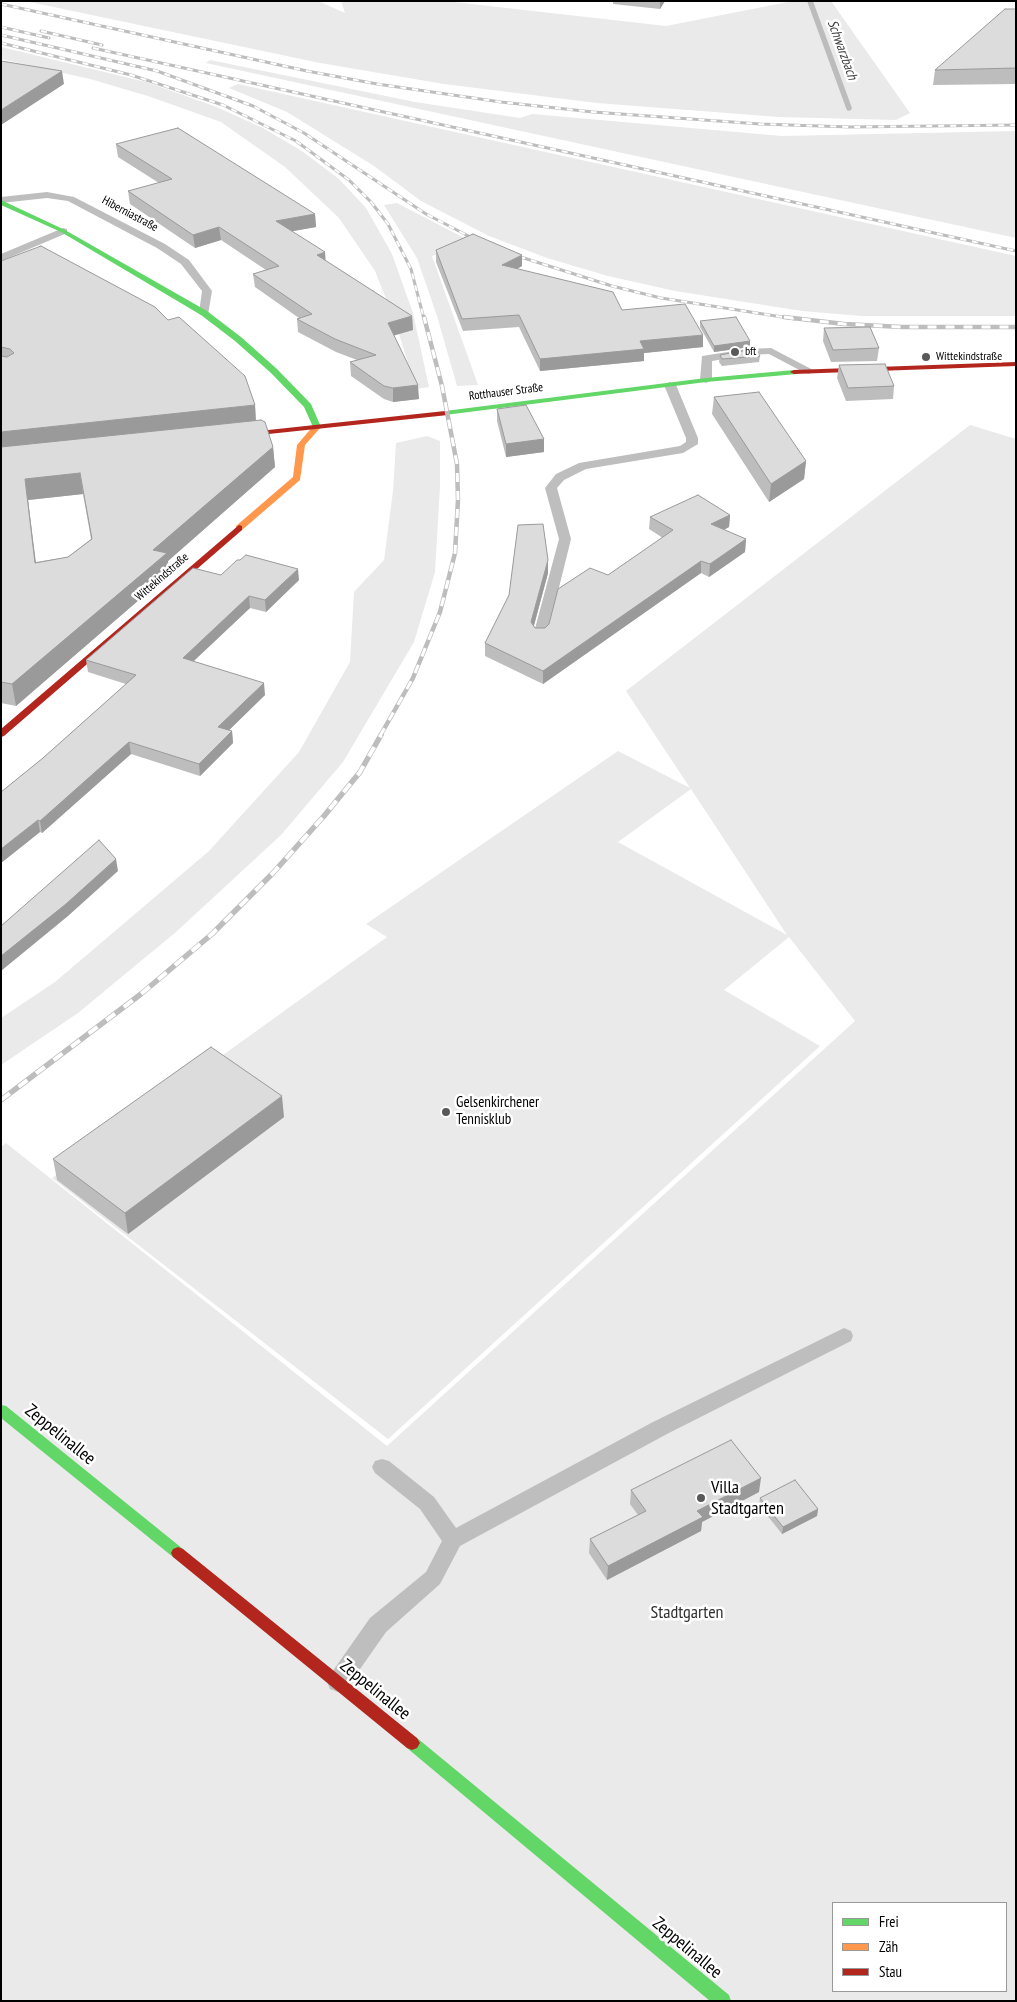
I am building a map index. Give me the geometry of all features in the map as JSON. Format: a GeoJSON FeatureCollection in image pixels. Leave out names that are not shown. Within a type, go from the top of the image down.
{"type":"FeatureCollection","features":[{"type":"Feature","properties":{"kind":"main road","name":"Hiberniastraße"},"geometry":{"type":"LineString","coordinates":[[1,201],[63,231],[204,313],[274,371],[308,406],[317,427]]}},
{"type":"Feature","properties":{"kind":"main road","name":"Rotthauser Straße"},"geometry":{"type":"LineString","coordinates":[[218,437],[490,408],[706,380],[809,371],[1016,364]]}},
{"type":"Feature","properties":{"kind":"main road","name":"Wittekindstraße"},"geometry":{"type":"LineString","coordinates":[[1,734],[298,478],[301,445],[317,427]]}},
{"type":"Feature","properties":{"kind":"main road","name":"Zeppelinallee"},"geometry":{"type":"LineString","coordinates":[[1,1410],[338,1682],[723,2001]]}},
{"type":"Feature","properties":{"kind":"lane","name":"Hiberniastraße"},"geometry":{"type":"LineString","coordinates":[[1,201],[47,195],[71,198],[161,246],[185,262],[207,291],[204,313]]}},
{"type":"Feature","properties":{"kind":"lane"},"geometry":{"type":"LineString","coordinates":[[1,258],[63,231]]}},
{"type":"Feature","properties":{"kind":"lane"},"geometry":{"type":"LineString","coordinates":[[706,380],[706,358],[747,352],[771,351],[809,371]]}},
{"type":"Feature","properties":{"kind":"lane"},"geometry":{"type":"LineString","coordinates":[[540,636],[565,540],[552,488],[560,477],[582,466],[683,449],[692,444],[692,438],[670,385]]}},
{"type":"Feature","properties":{"kind":"lane"},"geometry":{"type":"LineString","coordinates":[[338,1682],[378,1625],[433,1578],[453,1540],[660,1428],[844,1336]]}},
{"type":"Feature","properties":{"kind":"lane"},"geometry":{"type":"LineString","coordinates":[[382,1467],[428,1503],[453,1540]]}},
{"type":"Feature","properties":{"kind":"green space"},"geometry":{"type":"Polygon","coordinates":[[[25,1],[318,1],[345,13],[341,1],[445,1],[666,26],[793,1],[831,1],[910,113],[896,120],[779,117],[597,103],[444,84],[320,63],[25,1]]]}},
{"type":"Feature","properties":{"kind":"green space"},"geometry":{"type":"Polygon","coordinates":[[[1,47],[146,82],[214,106],[263,128],[302,151],[339,179],[366,208],[392,254],[413,313],[429,387],[416,389],[395,321],[375,271],[339,218],[285,167],[221,122],[148,96],[90,79],[1,59],[1,47]]]}},
{"type":"Feature","properties":{"kind":"green space"},"geometry":{"type":"Polygon","coordinates":[[[210,60],[415,102],[520,118],[532,114],[782,136],[1016,131],[1016,238],[206,63],[210,60]]]}},
{"type":"Feature","properties":{"kind":"green space"},"geometry":{"type":"Polygon","coordinates":[[[238,84],[1016,256],[1016,316],[862,316],[802,311],[675,291],[608,276],[547,258],[489,236],[421,201],[374,166],[287,112],[229,88],[238,84]]]}},
{"type":"Feature","properties":{"kind":"green space"},"geometry":{"type":"Polygon","coordinates":[[[397,203],[474,243],[432,256],[478,385],[457,386],[437,316],[417,258],[384,205],[397,203]]]}},
{"type":"Feature","properties":{"kind":"green space","name":"Stadtgarten"},"geometry":{"type":"Polygon","coordinates":[[[970,425],[1016,439],[1016,2001],[1,2001],[1,1147],[6,1143],[387,1446],[855,1021],[789,937],[724,990],[820,1046],[388,1439],[52,1178],[387,937],[366,924],[618,751],[690,788],[626,691],[970,425]],[[691,789],[618,842],[787,935],[691,789]]]}},
{"type":"Feature","properties":{"kind":"green space"},"geometry":{"type":"Polygon","coordinates":[[[427,436],[440,441],[440,486],[435,572],[414,642],[343,762],[281,835],[176,932],[78,1013],[1,1065],[1,1018],[55,982],[209,851],[299,752],[350,662],[354,592],[384,560],[393,491],[396,443],[427,436]]]}},
{"type":"Feature","properties":{"kind":"building"},"geometry":{"type":"Polygon","coordinates":[[[1005,9],[1016,9],[1016,68],[935,70],[1005,9]]]}},
{"type":"Feature","properties":{"kind":"building"},"geometry":{"type":"Polygon","coordinates":[[[1,61],[62,71],[1,110],[1,61]]]}},
{"type":"Feature","properties":{"kind":"building"},"geometry":{"type":"Polygon","coordinates":[[[178,128],[315,214],[276,221],[325,252],[317,255],[412,316],[388,323],[418,385],[393,388],[384,386],[350,362],[376,355],[335,339],[297,319],[312,314],[253,274],[279,266],[219,227],[193,235],[128,191],[172,179],[116,144],[178,128]]]}},
{"type":"Feature","properties":{"kind":"building"},"geometry":{"type":"Polygon","coordinates":[[[473,234],[522,255],[502,265],[613,292],[622,310],[685,304],[703,335],[640,341],[644,349],[540,359],[519,315],[462,319],[436,250],[473,234]]]}},
{"type":"Feature","properties":{"kind":"building"},"geometry":{"type":"Polygon","coordinates":[[[41,246],[155,307],[168,320],[179,317],[245,376],[255,405],[1,432],[1,356],[7,357],[14,353],[10,349],[1,347],[1,261],[41,246]]]}},
{"type":"Feature","properties":{"kind":"building"},"geometry":{"type":"Polygon","coordinates":[[[736,317],[750,341],[714,346],[700,321],[736,317]]]}},
{"type":"Feature","properties":{"kind":"building"},"geometry":{"type":"Polygon","coordinates":[[[870,327],[879,348],[833,350],[824,328],[870,327]]]}},
{"type":"Feature","properties":{"kind":"building"},"geometry":{"type":"Polygon","coordinates":[[[756,350],[760,356],[722,359],[720,355],[756,350]]]}},
{"type":"Feature","properties":{"kind":"building"},"geometry":{"type":"Polygon","coordinates":[[[885,364],[894,386],[848,388],[839,365],[885,364]]]}},
{"type":"Feature","properties":{"kind":"building"},"geometry":{"type":"Polygon","coordinates":[[[759,392],[806,461],[771,484],[714,397],[759,392]]]}},
{"type":"Feature","properties":{"kind":"building"},"geometry":{"type":"Polygon","coordinates":[[[526,405],[544,439],[506,444],[497,409],[526,405]]]}},
{"type":"Feature","properties":{"kind":"building"},"geometry":{"type":"Polygon","coordinates":[[[261,420],[265,422],[273,447],[153,550],[167,553],[12,684],[1,682],[1,447],[261,420]],[[80,473],[25,479],[35,563],[68,557],[92,539],[80,473]]]}},
{"type":"Feature","properties":{"kind":"building"},"geometry":{"type":"Polygon","coordinates":[[[698,495],[730,515],[711,524],[746,539],[710,564],[701,561],[543,671],[485,643],[509,595],[518,525],[543,524],[548,560],[531,622],[535,628],[545,628],[549,624],[558,589],[590,568],[608,575],[673,530],[650,517],[698,495]]]}},
{"type":"Feature","properties":{"kind":"building"},"geometry":{"type":"Polygon","coordinates":[[[246,555],[298,569],[265,600],[249,596],[183,658],[264,683],[218,727],[232,731],[199,764],[129,742],[40,821],[38,820],[1,849],[1,792],[43,758],[136,675],[86,660],[193,568],[221,575],[237,560],[246,555]]]}},
{"type":"Feature","properties":{"kind":"building"},"geometry":{"type":"Polygon","coordinates":[[[99,840],[116,859],[66,904],[1,956],[1,926],[99,840]]]}},
{"type":"Feature","properties":{"kind":"building"},"geometry":{"type":"Polygon","coordinates":[[[211,1047],[282,1096],[125,1213],[53,1159],[211,1047]]]}},
{"type":"Feature","properties":{"kind":"building"},"geometry":{"type":"Polygon","coordinates":[[[731,1440],[761,1478],[697,1511],[703,1517],[608,1566],[590,1539],[646,1511],[631,1490],[731,1440]]]}},
{"type":"Feature","properties":{"kind":"building"},"geometry":{"type":"Polygon","coordinates":[[[795,1480],[818,1509],[783,1527],[760,1498],[795,1480]]]}},
{"type":"Feature","properties":{"kind":"waterway","name":"Schwarzbach"},"geometry":{"type":"LineString","coordinates":[[810,1],[849,108]]}},
{"type":"Feature","properties":{"kind":"railway"},"geometry":{"type":"LineString","coordinates":[[1,4],[307,71],[377,84],[501,102],[593,112],[760,124],[850,127],[1016,125]]}},
{"type":"Feature","properties":{"kind":"railway"},"geometry":{"type":"LineString","coordinates":[[1,27],[49,38]]}},
{"type":"Feature","properties":{"kind":"railway"},"geometry":{"type":"LineString","coordinates":[[41,31],[102,45]]}},
{"type":"Feature","properties":{"kind":"railway"},"geometry":{"type":"LineString","coordinates":[[1,35],[157,71],[253,106],[304,133],[426,214],[480,242]]}},
{"type":"Feature","properties":{"kind":"railway"},"geometry":{"type":"LineString","coordinates":[[1,43],[131,75],[223,105],[296,141],[349,180],[371,202],[388,224],[411,269],[424,319]]}},
{"type":"Feature","properties":{"kind":"railway"},"geometry":{"type":"LineString","coordinates":[[93,48],[1016,251]]}},
{"type":"Feature","properties":{"kind":"railway"},"geometry":{"type":"LineString","coordinates":[[508,253],[612,286],[661,298],[795,319]]}},
{"type":"Feature","properties":{"kind":"railway"},"geometry":{"type":"LineString","coordinates":[[380,736],[413,678],[440,612],[455,553],[458,500],[457,464],[442,386],[424,317]]}},
{"type":"Feature","properties":{"kind":"railway"},"geometry":{"type":"LineString","coordinates":[[784,317],[844,324],[902,327],[1016,327]]}},
{"type":"Feature","properties":{"kind":"railway"},"geometry":{"type":"LineString","coordinates":[[1,1100],[141,994],[212,934],[273,873],[324,816],[360,772],[381,735]]}},
{"type":"Feature","properties":{"kind":"traffic: fast"},"geometry":{"type":"LineString","coordinates":[[1,202],[63,231],[204,313],[238,339],[274,371],[308,406],[317,427]]}},
{"type":"Feature","properties":{"kind":"traffic: fast"},"geometry":{"type":"LineString","coordinates":[[445,413],[706,380],[794,372]]}},
{"type":"Feature","properties":{"kind":"traffic: fast"},"geometry":{"type":"LineString","coordinates":[[1,1410],[178,1553]]}},
{"type":"Feature","properties":{"kind":"traffic: fast"},"geometry":{"type":"LineString","coordinates":[[412,1743],[723,2001]]}},
{"type":"Feature","properties":{"kind":"traffic: slow"},"geometry":{"type":"LineString","coordinates":[[239,528],[297,478],[301,445],[317,427]]}},
{"type":"Feature","properties":{"kind":"traffic: jam"},"geometry":{"type":"LineString","coordinates":[[794,372],[1016,364]]}},
{"type":"Feature","properties":{"kind":"traffic: jam"},"geometry":{"type":"LineString","coordinates":[[231,436],[445,413]]}},
{"type":"Feature","properties":{"kind":"traffic: jam"},"geometry":{"type":"LineString","coordinates":[[1,734],[239,528]]}},
{"type":"Feature","properties":{"kind":"traffic: jam"},"geometry":{"type":"LineString","coordinates":[[178,1553],[412,1743]]}},
{"type":"Feature","properties":{"kind":"place","name":"bft"},"geometry":{"type":"Point","coordinates":[735,352]}},
{"type":"Feature","properties":{"kind":"place","name":"Wittekindstraße"},"geometry":{"type":"Point","coordinates":[926,357]}},
{"type":"Feature","properties":{"kind":"place","name":"Gelsenkirchener Tennisklub"},"geometry":{"type":"Point","coordinates":[446,1112]}},
{"type":"Feature","properties":{"kind":"place","name":"Villa Stadtgarten"},"geometry":{"type":"Point","coordinates":[701,1498]}}]}
